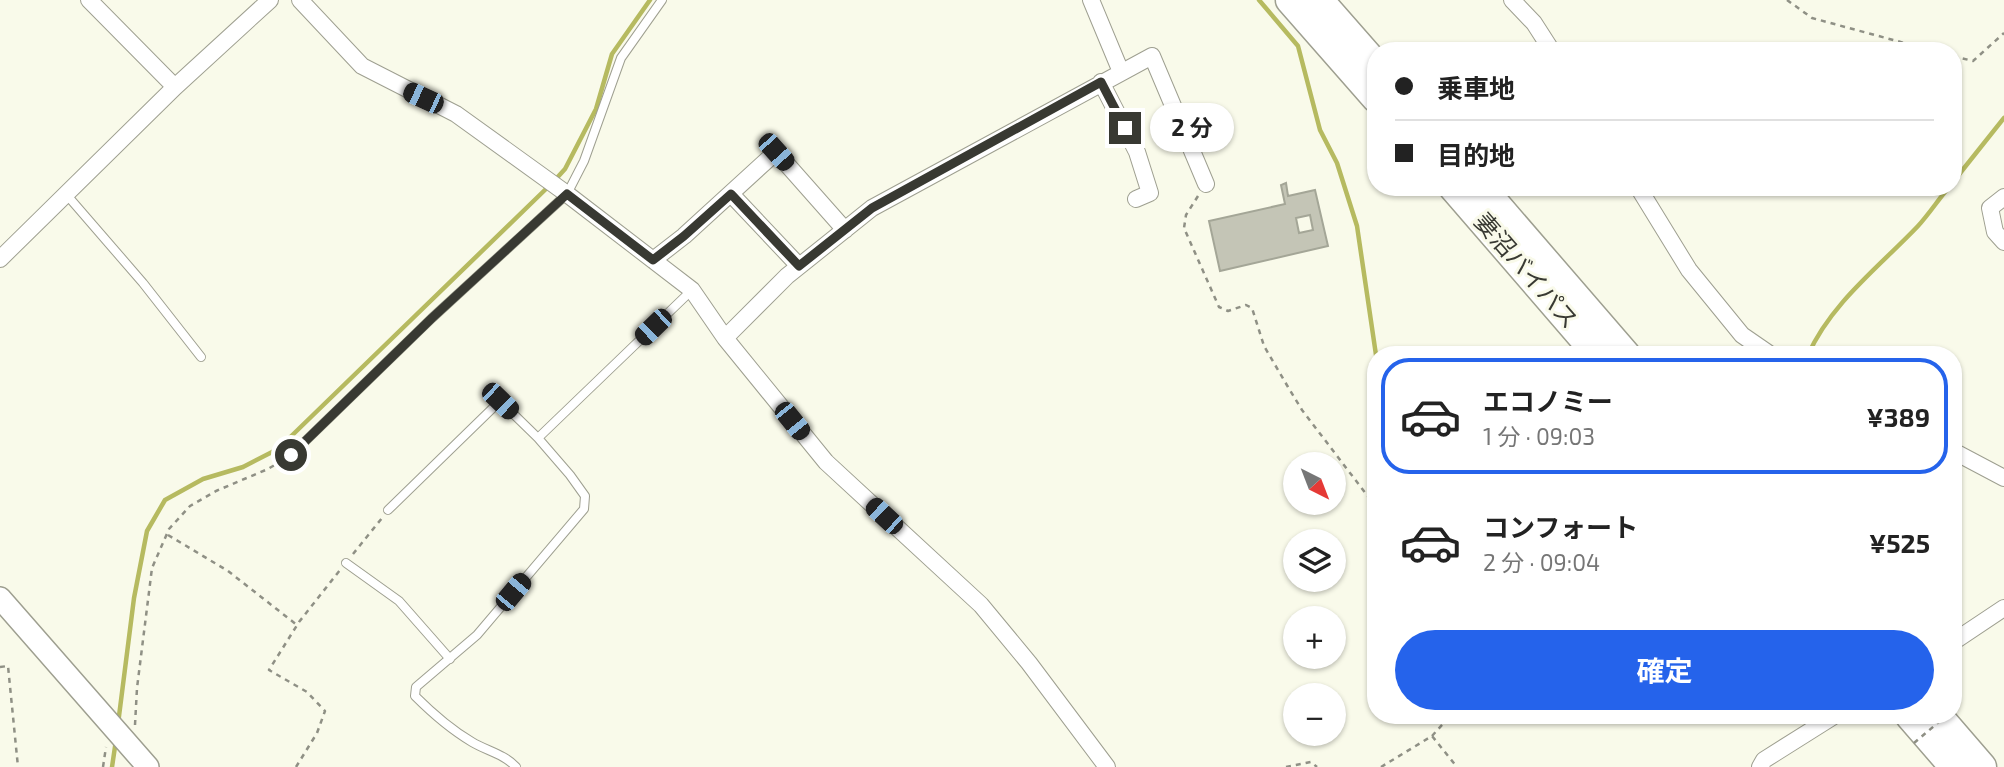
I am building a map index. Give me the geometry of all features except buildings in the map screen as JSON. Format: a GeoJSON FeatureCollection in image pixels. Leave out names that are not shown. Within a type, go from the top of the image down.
{"type":"FeatureCollection","features":[{"type":"Feature","properties":{"kind":"highway"},"geometry":{"type":"LineString","coordinates":[[1290,0],[1367,88]]}},
{"type":"Feature","properties":{"kind":"highway"},"geometry":{"type":"LineString","coordinates":[[1318,0],[1367,55]]}},
{"type":"Feature","properties":{"kind":"highway","name":"妻沼バイパス"},"geometry":{"type":"LineString","coordinates":[[1461,196],[1590,346]]}},
{"type":"Feature","properties":{"kind":"highway","name":"妻沼バイパス"},"geometry":{"type":"LineString","coordinates":[[1489,196],[1618,346]]}},
{"type":"Feature","properties":{"kind":"highway"},"geometry":{"type":"LineString","coordinates":[[1945,724],[1982,767]]}},
{"type":"Feature","properties":{"kind":"highway"},"geometry":{"type":"LineString","coordinates":[[1912,729],[1954,767]]}},
{"type":"Feature","properties":{"kind":"street"},"geometry":{"type":"LineString","coordinates":[[89,0],[174,87]]}},
{"type":"Feature","properties":{"kind":"street"},"geometry":{"type":"LineString","coordinates":[[0,258],[174,87],[270,0]]}},
{"type":"Feature","properties":{"kind":"street"},"geometry":{"type":"LineString","coordinates":[[300,0],[362,66],[456,114],[567,194],[691,289],[725,338],[826,462],[981,605],[1029,663],[1107,767]]}},
{"type":"Feature","properties":{"kind":"street"},"geometry":{"type":"LineString","coordinates":[[1091,0],[1121,72]]}},
{"type":"Feature","properties":{"kind":"street"},"geometry":{"type":"LineString","coordinates":[[1512,0],[1534,23],[1546,42]]}},
{"type":"Feature","properties":{"kind":"street"},"geometry":{"type":"LineString","coordinates":[[725,338],[799,266],[872,208],[1152,56],[1206,184]]}},
{"type":"Feature","properties":{"kind":"street"},"geometry":{"type":"LineString","coordinates":[[1101,82],[1137,152],[1150,193],[1136,199]]}},
{"type":"Feature","properties":{"kind":"street"},"geometry":{"type":"LineString","coordinates":[[653,260],[684,236],[776,152],[845,230]]}},
{"type":"Feature","properties":{"kind":"street"},"geometry":{"type":"LineString","coordinates":[[731,194],[799,266]]}},
{"type":"Feature","properties":{"kind":"street"},"geometry":{"type":"LineString","coordinates":[[1644,196],[1689,270],[1742,335],[1758,346]]}},
{"type":"Feature","properties":{"kind":"street"},"geometry":{"type":"LineString","coordinates":[[2004,197],[1990,208],[1995,232],[2004,242]]}},
{"type":"Feature","properties":{"kind":"street"},"geometry":{"type":"LineString","coordinates":[[1962,455],[2004,478]]}},
{"type":"Feature","properties":{"kind":"street"},"geometry":{"type":"LineString","coordinates":[[2,605],[141,759]]}},
{"type":"Feature","properties":{"kind":"street"},"geometry":{"type":"LineString","coordinates":[[1962,636],[2004,608]]}},
{"type":"Feature","properties":{"kind":"street"},"geometry":{"type":"LineString","coordinates":[[1760,767],[1764,760],[1821,724]]}},
{"type":"Feature","properties":{"kind":"lane"},"geometry":{"type":"LineString","coordinates":[[291,455],[432,318],[567,194],[584,161],[621,58],[662,0]]}},
{"type":"Feature","properties":{"kind":"lane"},"geometry":{"type":"LineString","coordinates":[[66,194],[143,283],[201,357]]}},
{"type":"Feature","properties":{"kind":"lane"},"geometry":{"type":"LineString","coordinates":[[538,438],[691,289]]}},
{"type":"Feature","properties":{"kind":"lane"},"geometry":{"type":"LineString","coordinates":[[388,510],[500,401],[538,438],[585,496],[584,509],[497,613],[477,635],[415,687],[415,696],[443,724],[475,744],[509,759],[516,767]]}},
{"type":"Feature","properties":{"kind":"lane"},"geometry":{"type":"LineString","coordinates":[[346,563],[399,601],[450,659]]}},
{"type":"Feature","properties":{"kind":"path"},"geometry":{"type":"LineString","coordinates":[[1787,0],[1812,18],[1901,42]]}},
{"type":"Feature","properties":{"kind":"path"},"geometry":{"type":"LineString","coordinates":[[1962,58],[1973,61],[2004,33]]}},
{"type":"Feature","properties":{"kind":"path"},"geometry":{"type":"LineString","coordinates":[[1206,184],[1186,215],[1184,228],[1219,307],[1228,311],[1246,305],[1252,308],[1264,346],[1287,387],[1367,495]]}},
{"type":"Feature","properties":{"kind":"path"},"geometry":{"type":"LineString","coordinates":[[141,759],[137,688],[152,568],[167,534],[190,506],[216,491],[268,469],[291,455]]}},
{"type":"Feature","properties":{"kind":"path"},"geometry":{"type":"LineString","coordinates":[[296,767],[317,733],[325,711],[307,692],[269,670],[297,625],[388,510]]}},
{"type":"Feature","properties":{"kind":"path"},"geometry":{"type":"LineString","coordinates":[[167,534],[228,571],[297,625]]}},
{"type":"Feature","properties":{"kind":"path"},"geometry":{"type":"LineString","coordinates":[[0,667],[8,666],[18,767]]}},
{"type":"Feature","properties":{"kind":"path"},"geometry":{"type":"LineString","coordinates":[[1381,767],[1432,736],[1443,724]]}},
{"type":"Feature","properties":{"kind":"path"},"geometry":{"type":"LineString","coordinates":[[1432,736],[1457,767]]}},
{"type":"Feature","properties":{"kind":"path"},"geometry":{"type":"LineString","coordinates":[[1286,767],[1311,762],[1317,767]]}},
{"type":"Feature","properties":{"kind":"waterway"},"geometry":{"type":"LineString","coordinates":[[555,180],[565,169],[596,109],[612,54],[650,0]]}},
{"type":"Feature","properties":{"kind":"waterway"},"geometry":{"type":"LineString","coordinates":[[1259,0],[1298,46],[1320,130],[1337,163],[1357,226],[1375,346]]}},
{"type":"Feature","properties":{"kind":"waterway"},"geometry":{"type":"LineString","coordinates":[[1962,171],[2004,118]]}},
{"type":"Feature","properties":{"kind":"waterway"},"geometry":{"type":"LineString","coordinates":[[118,724],[134,598],[147,531],[165,500],[203,479],[243,467],[278,449],[549,186]]}},
{"type":"Feature","properties":{"kind":"waterway"},"geometry":{"type":"LineString","coordinates":[[1813,346],[1843,302],[1918,226],[1942,196]]}},
{"type":"Feature","properties":{"kind":"waterway"},"geometry":{"type":"LineString","coordinates":[[112,767],[116,740]]}},
{"type":"Feature","properties":{"kind":"route"},"geometry":{"type":"LineString","coordinates":[[291,455],[432,318],[567,194],[653,260],[731,194],[799,266],[872,208],[1101,82],[1125,128]]}}]}
